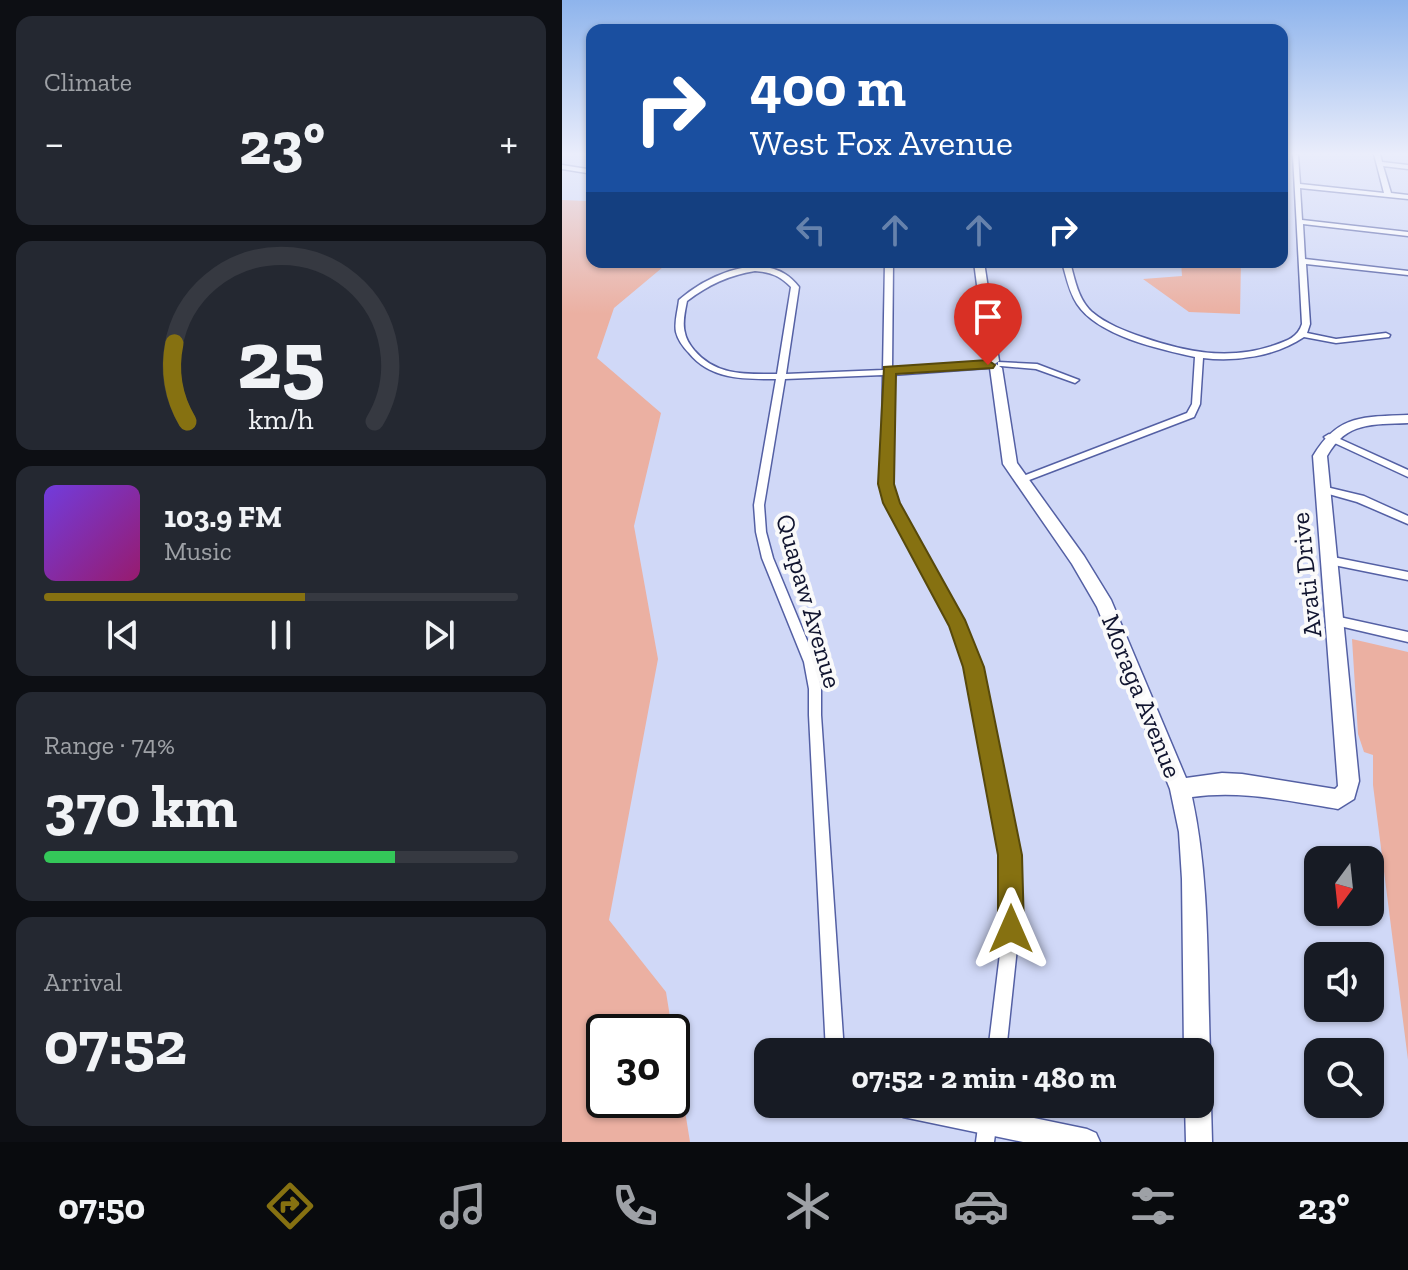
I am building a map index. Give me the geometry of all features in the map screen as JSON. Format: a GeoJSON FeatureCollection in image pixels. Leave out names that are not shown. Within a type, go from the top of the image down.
{"type":"FeatureCollection","features":[{"type":"Feature","properties":{"kind":"main road","name":"Moraga Avenue"},"geometry":{"type":"LineString","coordinates":[[980,268],[1005,449],[1010,464],[1078,560],[1105,605],[1180,789],[1189,832],[1193,879],[1197,1038]]}},
{"type":"Feature","properties":{"kind":"main road"},"geometry":{"type":"LineString","coordinates":[[1329,437],[1342,428],[1360,422],[1408,419]]}},
{"type":"Feature","properties":{"kind":"main road","name":"Avati Drive"},"geometry":{"type":"LineString","coordinates":[[1180,789],[1222,783],[1242,784],[1338,799],[1347,792],[1349,781],[1320,456],[1329,437]]}},
{"type":"Feature","properties":{"kind":"main road"},"geometry":{"type":"LineString","coordinates":[[1198,1118],[1199,1142]]}},
{"type":"Feature","properties":{"kind":"main road"},"geometry":{"type":"LineString","coordinates":[[988,1122],[1087,1142]]}},
{"type":"Feature","properties":{"kind":"street"},"geometry":{"type":"LineString","coordinates":[[1068,268],[1080,303],[1119,331],[1199,355],[1270,351],[1291,344],[1303,334],[1306,324],[1299,207]]}},
{"type":"Feature","properties":{"kind":"street"},"geometry":{"type":"LineString","coordinates":[[1300,222],[1408,234]]}},
{"type":"Feature","properties":{"kind":"street"},"geometry":{"type":"LineString","coordinates":[[1301,261],[1408,273]]}},
{"type":"Feature","properties":{"kind":"street"},"geometry":{"type":"LineString","coordinates":[[889,268],[886,484],[891,503],[958,625],[973,667],[1010,855],[1011,929],[999,1038]]}},
{"type":"Feature","properties":{"kind":"street","name":"Quapaw Avenue"},"geometry":{"type":"LineString","coordinates":[[781,375],[722,374],[707,367],[680,332],[683,300],[729,274],[748,269],[776,271],[789,278],[795,287],[758,521],[768,559],[810,666],[817,698],[815,715],[834,1038]]}},
{"type":"Feature","properties":{"kind":"street"},"geometry":{"type":"LineString","coordinates":[[1303,334],[1336,341],[1386,335]]}},
{"type":"Feature","properties":{"kind":"street"},"geometry":{"type":"LineString","coordinates":[[1021,480],[1191,415],[1196,404],[1199,355]]}},
{"type":"Feature","properties":{"kind":"street"},"geometry":{"type":"LineString","coordinates":[[781,375],[994,365],[1037,367],[1075,380]]}},
{"type":"Feature","properties":{"kind":"street"},"geometry":{"type":"LineString","coordinates":[[1329,437],[1408,474]]}},
{"type":"Feature","properties":{"kind":"street"},"geometry":{"type":"LineString","coordinates":[[1322,489],[1360,499],[1408,520]]}},
{"type":"Feature","properties":{"kind":"street"},"geometry":{"type":"LineString","coordinates":[[1328,560],[1408,576]]}},
{"type":"Feature","properties":{"kind":"street"},"geometry":{"type":"LineString","coordinates":[[1335,621],[1408,637]]}},
{"type":"Feature","properties":{"kind":"shaded area"},"geometry":{"type":"Polygon","coordinates":[[[562,207],[586,207],[586,268],[662,268],[614,308],[597,358],[661,413],[634,526],[658,659],[609,920],[666,992],[670,1014],[586,1014],[586,1118],[686,1118],[690,1142],[562,1142],[562,207]]]}},
{"type":"Feature","properties":{"kind":"shaded area"},"geometry":{"type":"Polygon","coordinates":[[[1181,268],[1241,268],[1240,314],[1189,312],[1143,279],[1182,276],[1181,268]]]}},
{"type":"Feature","properties":{"kind":"shaded area"},"geometry":{"type":"Polygon","coordinates":[[[1352,639],[1408,652],[1408,1060],[1384,871],[1384,846],[1381,846],[1373,785],[1373,755],[1364,752],[1358,734],[1352,639]]]}},
{"type":"Feature","properties":{"kind":"route"},"geometry":{"type":"LineString","coordinates":[[988,365],[889,370],[886,484],[891,503],[958,625],[973,667],[1010,855],[1011,929]]}}]}
